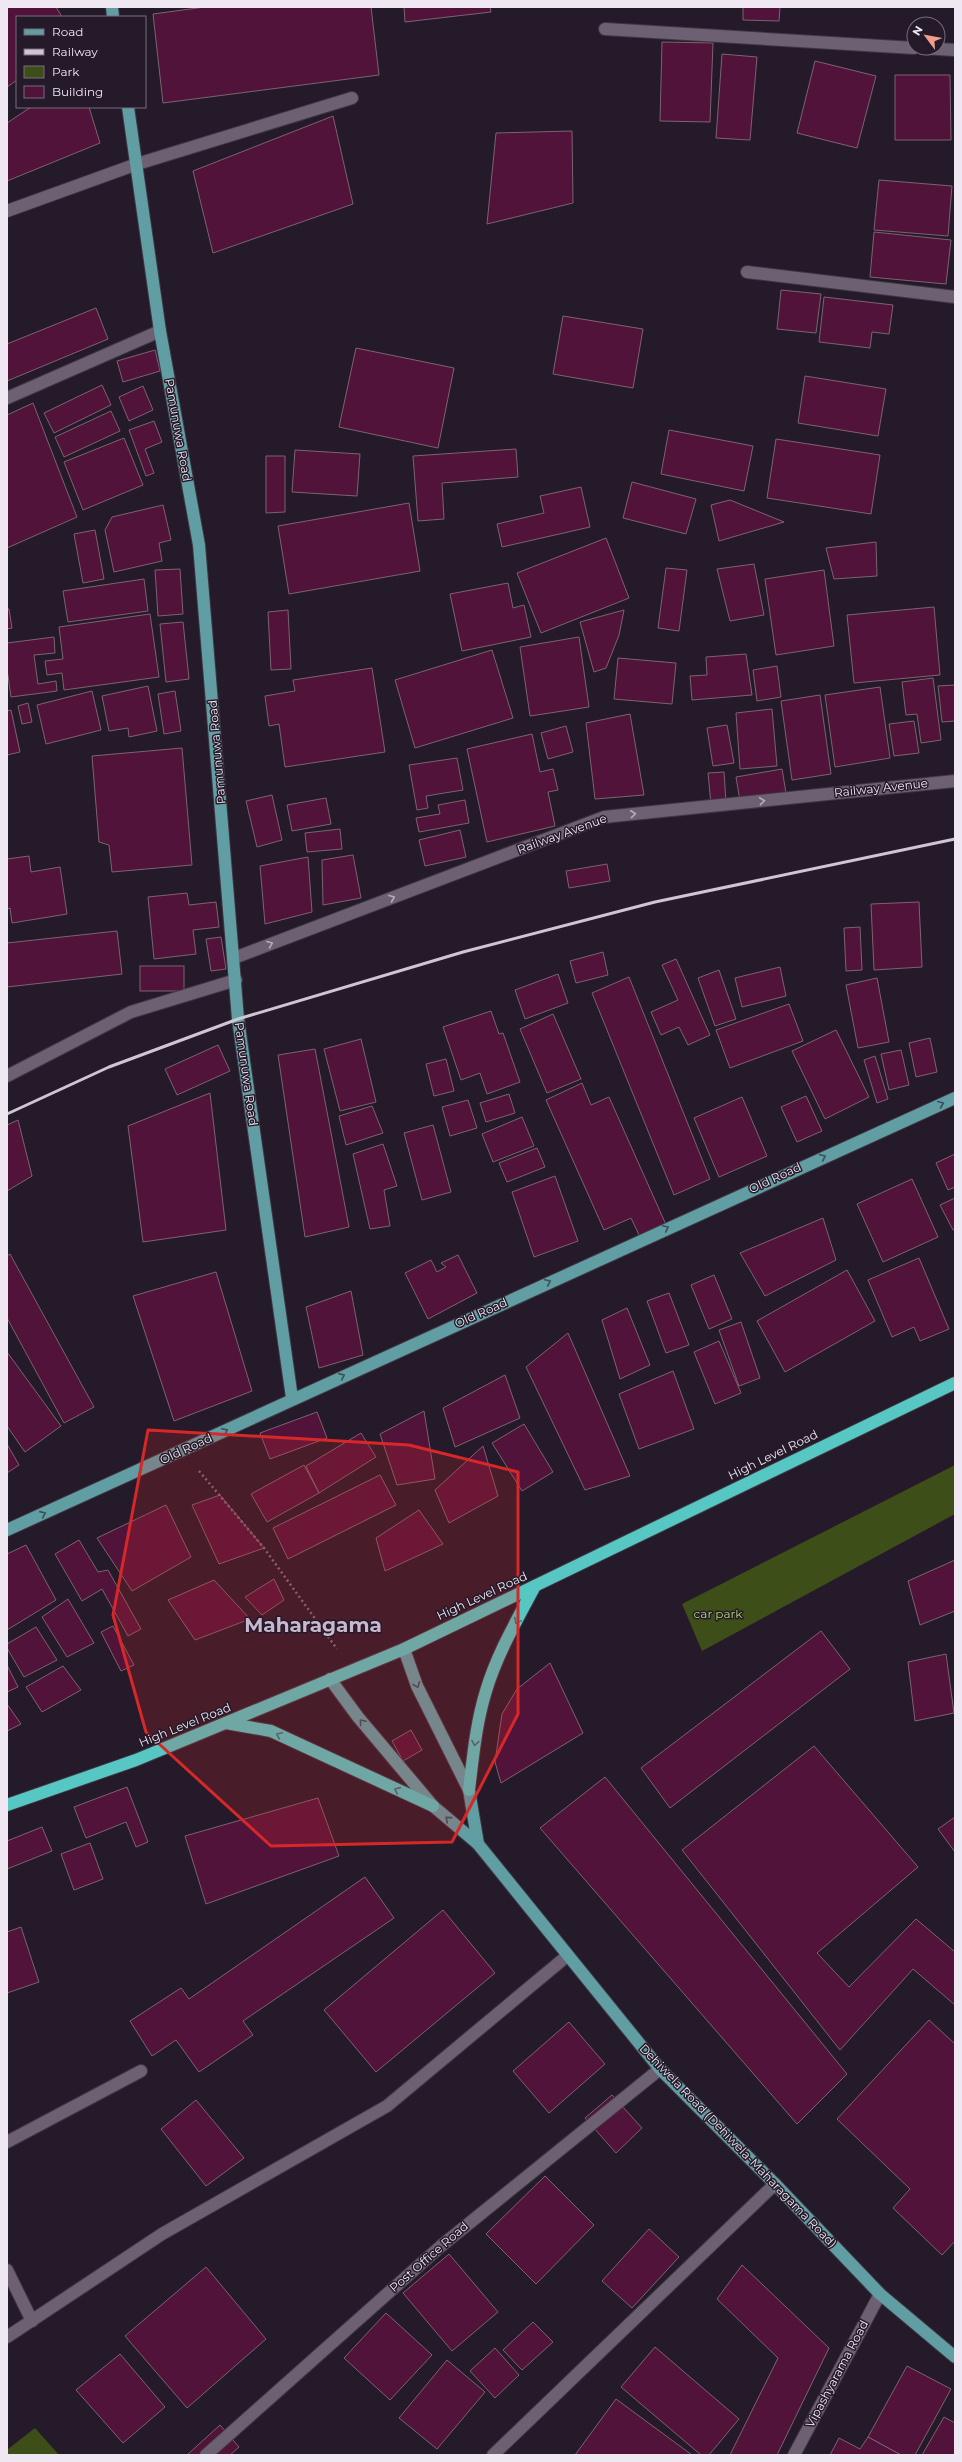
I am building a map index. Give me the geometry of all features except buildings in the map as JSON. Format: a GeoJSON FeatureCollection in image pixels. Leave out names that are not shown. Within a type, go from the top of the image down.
{"type":"FeatureCollection","features":[{"type":"Feature","properties":{"kind":"highway","name":"High Level Road"},"geometry":{"type":"LineString","coordinates":[[7,1804],[136,1760],[404,1648],[955,1383]]}},
{"type":"Feature","properties":{"kind":"highway"},"geometry":{"type":"LineString","coordinates":[[468,1790],[475,1741],[486,1691],[505,1644],[535,1586]]}},
{"type":"Feature","properties":{"kind":"highway"},"geometry":{"type":"LineString","coordinates":[[226,1723],[271,1731],[432,1806]]}},
{"type":"Feature","properties":{"kind":"main road","name":"Pamunuwa Road"},"geometry":{"type":"LineString","coordinates":[[128,108],[160,331],[200,545],[238,1019],[292,1398]]}},
{"type":"Feature","properties":{"kind":"main road","name":"Old Road"},"geometry":{"type":"LineString","coordinates":[[7,1530],[183,1451],[292,1398],[955,1098]]}},
{"type":"Feature","properties":{"kind":"main road","name":"Dehiwela Road (Dehiwela-Maharagama Road)"},"geometry":{"type":"LineString","coordinates":[[404,1648],[417,1686],[468,1790],[478,1844]]}},
{"type":"Feature","properties":{"kind":"main road","name":"Dehiwela Road (Dehiwela-Maharagama Road)"},"geometry":{"type":"LineString","coordinates":[[330,1679],[358,1717],[432,1806],[478,1844],[567,1956],[660,2069],[775,2184],[880,2294],[955,2357]]}},
{"type":"Feature","properties":{"kind":"street"},"geometry":{"type":"LineString","coordinates":[[605,29],[906,48]]}},
{"type":"Feature","properties":{"kind":"street"},"geometry":{"type":"LineString","coordinates":[[7,211],[137,164],[352,98]]}},
{"type":"Feature","properties":{"kind":"street"},"geometry":{"type":"LineString","coordinates":[[747,272],[955,297]]}},
{"type":"Feature","properties":{"kind":"street"},"geometry":{"type":"LineString","coordinates":[[7,398],[160,331]]}},
{"type":"Feature","properties":{"kind":"street","name":"Railway Avenue"},"geometry":{"type":"LineString","coordinates":[[234,958],[604,817],[955,781]]}},
{"type":"Feature","properties":{"kind":"street"},"geometry":{"type":"LineString","coordinates":[[7,1076],[131,1012],[236,980]]}},
{"type":"Feature","properties":{"kind":"street"},"geometry":{"type":"LineString","coordinates":[[7,2337],[162,2234],[387,2106],[567,1956]]}},
{"type":"Feature","properties":{"kind":"street","name":"Post Office Road"},"geometry":{"type":"LineString","coordinates":[[206,2455],[441,2246],[660,2069]]}},
{"type":"Feature","properties":{"kind":"street"},"geometry":{"type":"LineString","coordinates":[[7,2142],[141,2071]]}},
{"type":"Feature","properties":{"kind":"street"},"geometry":{"type":"LineString","coordinates":[[493,2455],[775,2184]]}},
{"type":"Feature","properties":{"kind":"street"},"geometry":{"type":"LineString","coordinates":[[7,2270],[32,2320]]}},
{"type":"Feature","properties":{"kind":"street","name":"Vipashyarama Road"},"geometry":{"type":"LineString","coordinates":[[794,2455],[880,2294]]}},
{"type":"Feature","properties":{"kind":"path"},"geometry":{"type":"LineString","coordinates":[[183,1451],[264,1548],[353,1670]]}},
{"type":"Feature","properties":{"kind":"highlighted area"},"geometry":{"type":"Polygon","coordinates":[[[148,1430],[409,1445],[518,1472],[518,1714],[452,1842],[271,1846],[146,1732],[113,1615],[148,1430]]]}},
{"type":"Feature","properties":{"kind":"green space","name":"car park"},"geometry":{"type":"Polygon","coordinates":[[[955,1465],[955,1514],[702,1651],[682,1604],[955,1465]]]}},
{"type":"Feature","properties":{"kind":"green space"},"geometry":{"type":"Polygon","coordinates":[[[35,2428],[59,2455],[7,2455],[7,2450],[35,2428]]]}},
{"type":"Feature","properties":{"kind":"railway"},"geometry":{"type":"LineString","coordinates":[[7,1114],[109,1067],[238,1019],[463,952],[655,902],[955,839]]}},
{"type":"Feature","properties":{"kind":"district","name":"Maharagama"},"geometry":{"type":"Point","coordinates":[313,1625]}}]}
